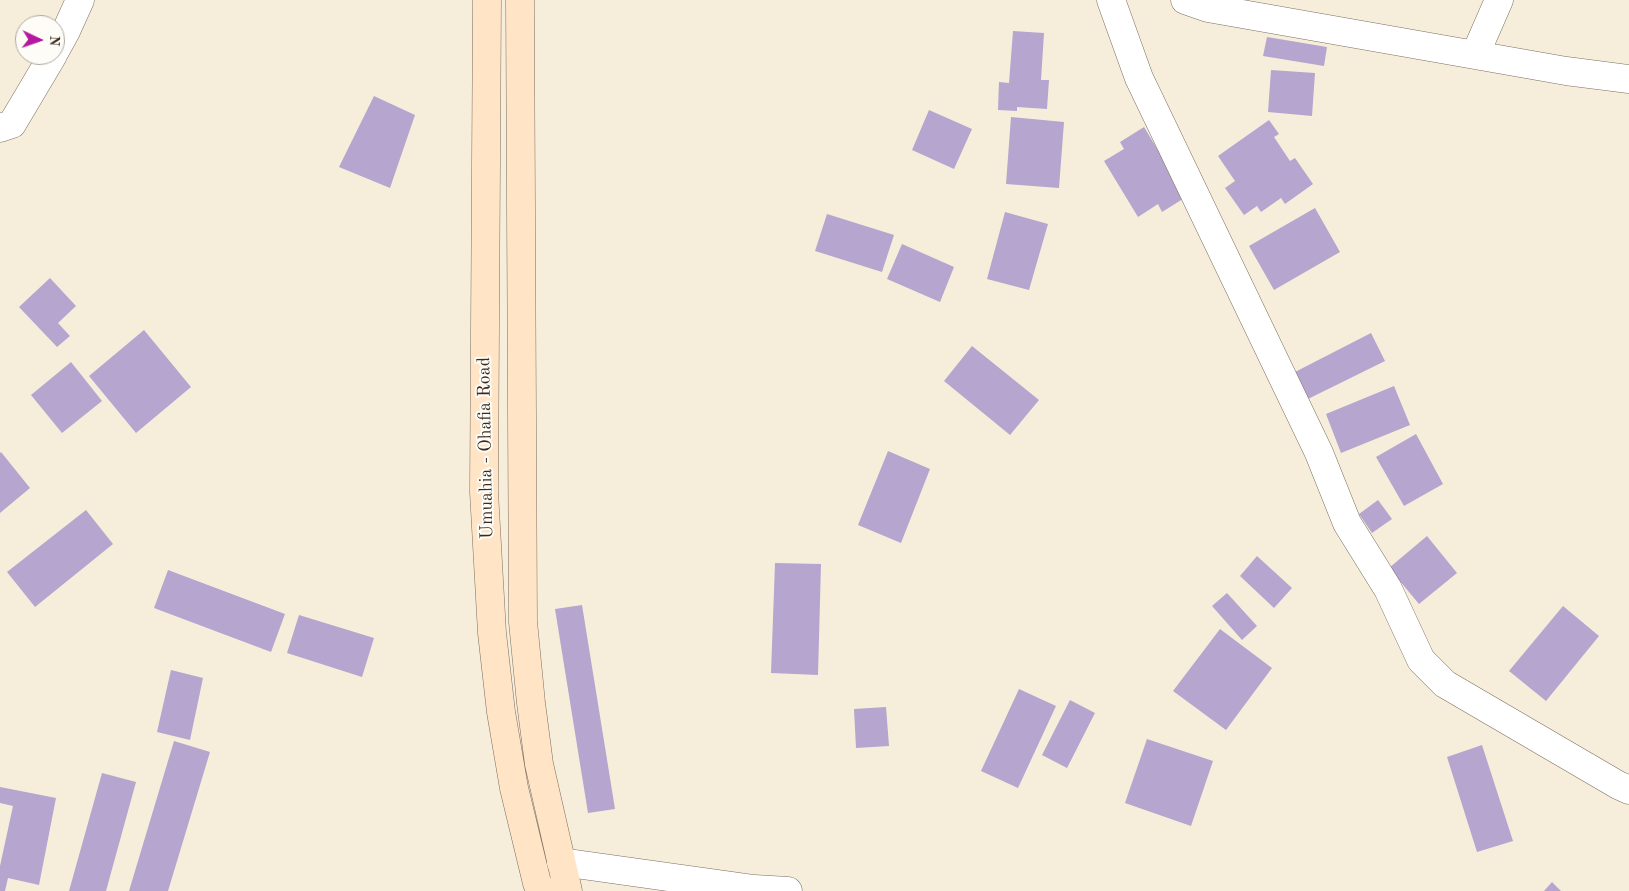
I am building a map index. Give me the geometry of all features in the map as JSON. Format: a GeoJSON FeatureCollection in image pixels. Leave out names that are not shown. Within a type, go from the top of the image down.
{"type":"FeatureCollection","features":[{"type":"Feature","properties":{"kind":"main road","name":"Umuahia - Ohafia Road"},"geometry":{"type":"LineString","coordinates":[[487,0],[484,492],[492,633],[501,712],[514,788],[537,883],[542,891]]}},
{"type":"Feature","properties":{"kind":"main road","name":"Umuahia - Ohafia Road"},"geometry":{"type":"LineString","coordinates":[[520,0],[523,622],[539,764],[568,891]]}},
{"type":"Feature","properties":{"kind":"street"},"geometry":{"type":"LineString","coordinates":[[65,33],[80,0]]}},
{"type":"Feature","properties":{"kind":"street"},"geometry":{"type":"LineString","coordinates":[[1111,0],[1139,78],[1319,453],[1347,523],[1388,589],[1422,660],[1445,684],[1629,790]]}},
{"type":"Feature","properties":{"kind":"street"},"geometry":{"type":"LineString","coordinates":[[1185,0],[1208,8],[1566,71],[1629,79]]}},
{"type":"Feature","properties":{"kind":"street"},"geometry":{"type":"LineString","coordinates":[[1475,55],[1499,0]]}},
{"type":"Feature","properties":{"kind":"street"},"geometry":{"type":"LineString","coordinates":[[0,128],[12,124],[47,65]]}},
{"type":"Feature","properties":{"kind":"street"},"geometry":{"type":"LineString","coordinates":[[561,862],[788,891]]}},
{"type":"Feature","properties":{"kind":"building"},"geometry":{"type":"Polygon","coordinates":[[[1013,31],[1044,33],[1041,80],[1049,80],[1047,109],[1017,107],[1017,111],[998,110],[999,82],[1009,83],[1013,31]]]}},
{"type":"Feature","properties":{"kind":"building"},"geometry":{"type":"Polygon","coordinates":[[[1267,37],[1327,47],[1324,66],[1263,56],[1267,37]]]}},
{"type":"Feature","properties":{"kind":"building"},"geometry":{"type":"Polygon","coordinates":[[[1271,70],[1315,73],[1312,116],[1268,112],[1271,70]]]}},
{"type":"Feature","properties":{"kind":"building"},"geometry":{"type":"Polygon","coordinates":[[[374,96],[415,115],[390,188],[339,167],[374,96]]]}},
{"type":"Feature","properties":{"kind":"building"},"geometry":{"type":"Polygon","coordinates":[[[929,110],[972,129],[954,169],[912,150],[929,110]]]}},
{"type":"Feature","properties":{"kind":"building"},"geometry":{"type":"Polygon","coordinates":[[[1011,117],[1064,122],[1059,188],[1006,184],[1011,117]]]}},
{"type":"Feature","properties":{"kind":"building"},"geometry":{"type":"Polygon","coordinates":[[[1269,120],[1279,134],[1274,137],[1290,161],[1295,158],[1313,184],[1285,204],[1281,198],[1261,212],[1257,206],[1244,215],[1225,188],[1235,181],[1218,156],[1269,120]]]}},
{"type":"Feature","properties":{"kind":"building"},"geometry":{"type":"Polygon","coordinates":[[[1144,127],[1186,197],[1162,212],[1158,204],[1138,217],[1104,161],[1124,149],[1120,142],[1144,127]]]}},
{"type":"Feature","properties":{"kind":"building"},"geometry":{"type":"Polygon","coordinates":[[[1315,208],[1340,252],[1274,290],[1249,246],[1315,208]]]}},
{"type":"Feature","properties":{"kind":"building"},"geometry":{"type":"Polygon","coordinates":[[[1005,212],[1048,224],[1029,290],[987,279],[1005,212]]]}},
{"type":"Feature","properties":{"kind":"building"},"geometry":{"type":"Polygon","coordinates":[[[827,214],[894,235],[882,272],[815,251],[827,214]]]}},
{"type":"Feature","properties":{"kind":"building"},"geometry":{"type":"Polygon","coordinates":[[[902,244],[954,267],[940,302],[887,279],[902,244]]]}},
{"type":"Feature","properties":{"kind":"building"},"geometry":{"type":"Polygon","coordinates":[[[50,278],[76,306],[58,323],[70,336],[57,347],[19,307],[50,278]]]}},
{"type":"Feature","properties":{"kind":"building"},"geometry":{"type":"Polygon","coordinates":[[[144,330],[191,387],[136,433],[89,376],[144,330]]]}},
{"type":"Feature","properties":{"kind":"building"},"geometry":{"type":"Polygon","coordinates":[[[1371,333],[1385,361],[1308,399],[1295,372],[1371,333]]]}},
{"type":"Feature","properties":{"kind":"building"},"geometry":{"type":"Polygon","coordinates":[[[972,346],[1039,400],[1010,435],[944,381],[972,346]]]}},
{"type":"Feature","properties":{"kind":"building"},"geometry":{"type":"Polygon","coordinates":[[[71,362],[102,401],[62,433],[31,395],[71,362]]]}},
{"type":"Feature","properties":{"kind":"building"},"geometry":{"type":"Polygon","coordinates":[[[1394,386],[1410,425],[1341,453],[1326,414],[1394,386]]]}},
{"type":"Feature","properties":{"kind":"building"},"geometry":{"type":"Polygon","coordinates":[[[1416,434],[1443,484],[1404,506],[1376,457],[1416,434]]]}},
{"type":"Feature","properties":{"kind":"building"},"geometry":{"type":"Polygon","coordinates":[[[888,451],[930,469],[901,543],[858,525],[888,451]]]}},
{"type":"Feature","properties":{"kind":"building"},"geometry":{"type":"Polygon","coordinates":[[[0,453],[30,488],[0,513],[0,453]]]}},
{"type":"Feature","properties":{"kind":"building"},"geometry":{"type":"Polygon","coordinates":[[[1378,500],[1392,519],[1372,533],[1359,514],[1378,500]]]}},
{"type":"Feature","properties":{"kind":"building"},"geometry":{"type":"Polygon","coordinates":[[[86,510],[113,544],[35,607],[7,572],[86,510]]]}},
{"type":"Feature","properties":{"kind":"building"},"geometry":{"type":"Polygon","coordinates":[[[1427,536],[1457,573],[1419,604],[1389,568],[1427,536]]]}},
{"type":"Feature","properties":{"kind":"building"},"geometry":{"type":"Polygon","coordinates":[[[1257,556],[1292,588],[1274,608],[1240,576],[1257,556]]]}},
{"type":"Feature","properties":{"kind":"building"},"geometry":{"type":"Polygon","coordinates":[[[775,563],[821,564],[818,675],[771,673],[775,563]]]}},
{"type":"Feature","properties":{"kind":"building"},"geometry":{"type":"Polygon","coordinates":[[[168,570],[285,614],[271,652],[154,608],[168,570]]]}},
{"type":"Feature","properties":{"kind":"building"},"geometry":{"type":"Polygon","coordinates":[[[1227,593],[1257,626],[1242,640],[1212,606],[1227,593]]]}},
{"type":"Feature","properties":{"kind":"building"},"geometry":{"type":"Polygon","coordinates":[[[582,605],[615,809],[588,813],[555,609],[582,605]]]}},
{"type":"Feature","properties":{"kind":"building"},"geometry":{"type":"Polygon","coordinates":[[[1563,606],[1599,636],[1546,701],[1509,671],[1563,606]]]}},
{"type":"Feature","properties":{"kind":"building"},"geometry":{"type":"Polygon","coordinates":[[[299,615],[374,638],[362,677],[287,653],[299,615]]]}},
{"type":"Feature","properties":{"kind":"building"},"geometry":{"type":"Polygon","coordinates":[[[1220,629],[1272,668],[1226,730],[1173,691],[1220,629]]]}},
{"type":"Feature","properties":{"kind":"building"},"geometry":{"type":"Polygon","coordinates":[[[171,670],[203,678],[190,740],[157,732],[171,670]]]}},
{"type":"Feature","properties":{"kind":"building"},"geometry":{"type":"Polygon","coordinates":[[[1019,689],[1056,706],[1018,788],[981,771],[1019,689]]]}},
{"type":"Feature","properties":{"kind":"building"},"geometry":{"type":"Polygon","coordinates":[[[1070,700],[1095,713],[1067,768],[1042,755],[1070,700]]]}},
{"type":"Feature","properties":{"kind":"building"},"geometry":{"type":"Polygon","coordinates":[[[886,707],[889,746],[856,748],[854,709],[886,707]]]}},
{"type":"Feature","properties":{"kind":"building"},"geometry":{"type":"Polygon","coordinates":[[[1147,739],[1213,761],[1191,826],[1125,803],[1147,739]]]}},
{"type":"Feature","properties":{"kind":"building"},"geometry":{"type":"Polygon","coordinates":[[[174,741],[210,752],[168,891],[129,891],[174,741]]]}},
{"type":"Feature","properties":{"kind":"building"},"geometry":{"type":"Polygon","coordinates":[[[1482,745],[1513,841],[1477,852],[1447,757],[1482,745]]]}},
{"type":"Feature","properties":{"kind":"building"},"geometry":{"type":"Polygon","coordinates":[[[102,773],[136,782],[106,891],[69,891],[102,773]]]}},
{"type":"Feature","properties":{"kind":"building"},"geometry":{"type":"Polygon","coordinates":[[[0,787],[56,798],[39,885],[8,878],[5,891],[0,891],[0,866],[13,806],[0,803],[0,787]]]}},
{"type":"Feature","properties":{"kind":"building"},"geometry":{"type":"Polygon","coordinates":[[[1552,882],[1561,891],[1544,891],[1552,882]]]}}]}
